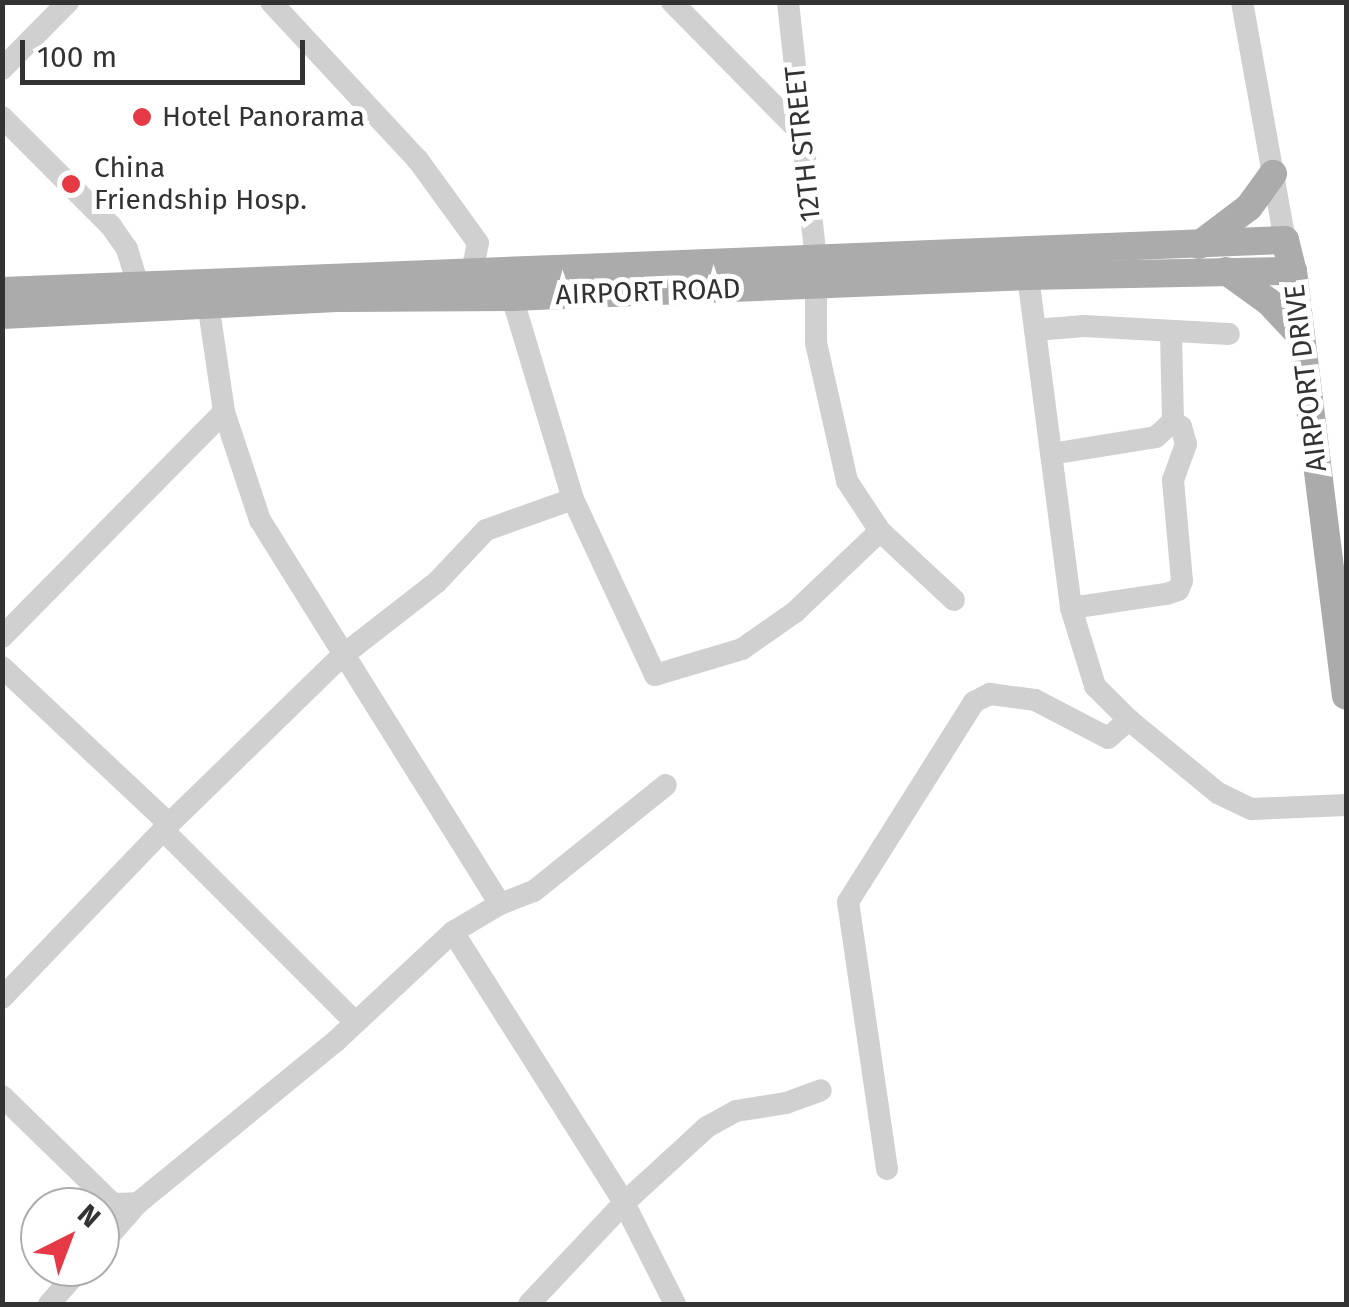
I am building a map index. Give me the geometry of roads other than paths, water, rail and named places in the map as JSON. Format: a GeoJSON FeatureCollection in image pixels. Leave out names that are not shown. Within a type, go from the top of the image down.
{"type":"FeatureCollection","features":[{"type":"Feature","properties":{"kind":"main road"},"geometry":{"type":"LineString","coordinates":[[1198,246],[1249,208],[1273,174]]}},
{"type":"Feature","properties":{"kind":"main road","name":"AIRPORT ROAD"},"geometry":{"type":"LineString","coordinates":[[2,315],[208,303],[512,297],[1285,240]]}},
{"type":"Feature","properties":{"kind":"main road","name":"AIRPORT DRIVE"},"geometry":{"type":"LineString","coordinates":[[1285,240],[1293,271],[1346,696]]}},
{"type":"Feature","properties":{"kind":"main road"},"geometry":{"type":"LineString","coordinates":[[1226,271],[1269,302],[1301,336]]}},
{"type":"Feature","properties":{"kind":"main road","name":"AIRPORT ROAD"},"geometry":{"type":"LineString","coordinates":[[2,291],[472,272],[1028,276],[1293,271]]}},
{"type":"Feature","properties":{"kind":"street"},"geometry":{"type":"LineString","coordinates":[[2,69],[68,2]]}},
{"type":"Feature","properties":{"kind":"street"},"geometry":{"type":"LineString","coordinates":[[271,2],[418,160],[478,243],[472,272]]}},
{"type":"Feature","properties":{"kind":"street"},"geometry":{"type":"LineString","coordinates":[[672,2],[799,131]]}},
{"type":"Feature","properties":{"kind":"street","name":"12TH STREET"},"geometry":{"type":"LineString","coordinates":[[788,2],[816,272],[816,344],[828,414],[847,481],[880,530],[954,600]]}},
{"type":"Feature","properties":{"kind":"street"},"geometry":{"type":"LineString","coordinates":[[1242,2],[1285,240]]}},
{"type":"Feature","properties":{"kind":"street"},"geometry":{"type":"LineString","coordinates":[[2,116],[111,226],[127,249],[138,284]]}},
{"type":"Feature","properties":{"kind":"street"},"geometry":{"type":"LineString","coordinates":[[1028,276],[1070,608],[1095,686],[1129,720],[1218,792],[1251,809],[1346,805]]}},
{"type":"Feature","properties":{"kind":"street"},"geometry":{"type":"LineString","coordinates":[[512,297],[572,499],[650,672],[660,676],[742,649],[795,612],[880,530]]}},
{"type":"Feature","properties":{"kind":"street"},"geometry":{"type":"LineString","coordinates":[[208,303],[224,412],[260,520],[342,656],[408,750],[500,904]]}},
{"type":"Feature","properties":{"kind":"street"},"geometry":{"type":"LineString","coordinates":[[1035,330],[1084,326],[1171,334],[1229,334]]}},
{"type":"Feature","properties":{"kind":"street"},"geometry":{"type":"LineString","coordinates":[[1051,454],[1156,437],[1173,421],[1171,334]]}},
{"type":"Feature","properties":{"kind":"street"},"geometry":{"type":"LineString","coordinates":[[2,637],[224,412]]}},
{"type":"Feature","properties":{"kind":"street"},"geometry":{"type":"LineString","coordinates":[[1070,608],[1178,590],[1182,581],[1174,480],[1186,444],[1181,427],[1173,421]]}},
{"type":"Feature","properties":{"kind":"street"},"geometry":{"type":"LineString","coordinates":[[2,998],[166,827],[342,656],[437,582],[486,530],[572,499]]}},
{"type":"Feature","properties":{"kind":"street"},"geometry":{"type":"LineString","coordinates":[[2,666],[166,827],[354,1021]]}},
{"type":"Feature","properties":{"kind":"street"},"geometry":{"type":"LineString","coordinates":[[887,1169],[848,902],[974,702],[990,694],[1035,700],[1108,738],[1129,720]]}},
{"type":"Feature","properties":{"kind":"street"},"geometry":{"type":"LineString","coordinates":[[120,1223],[138,1202],[354,1021],[452,932],[500,904],[534,891],[666,785]]}},
{"type":"Feature","properties":{"kind":"street"},"geometry":{"type":"LineString","coordinates":[[452,932],[624,1203],[675,1304]]}},
{"type":"Feature","properties":{"kind":"street"},"geometry":{"type":"LineString","coordinates":[[529,1304],[624,1203],[722,1116],[821,1090]]}},
{"type":"Feature","properties":{"kind":"street"},"geometry":{"type":"LineString","coordinates":[[2,1096],[112,1204],[138,1202]]}},
{"type":"Feature","properties":{"kind":"place","name":"Hotel Panorama"},"geometry":{"type":"Point","coordinates":[142,117]}},
{"type":"Feature","properties":{"kind":"place","name":"China Friendship Hosp."},"geometry":{"type":"Point","coordinates":[71,184]}}]}
